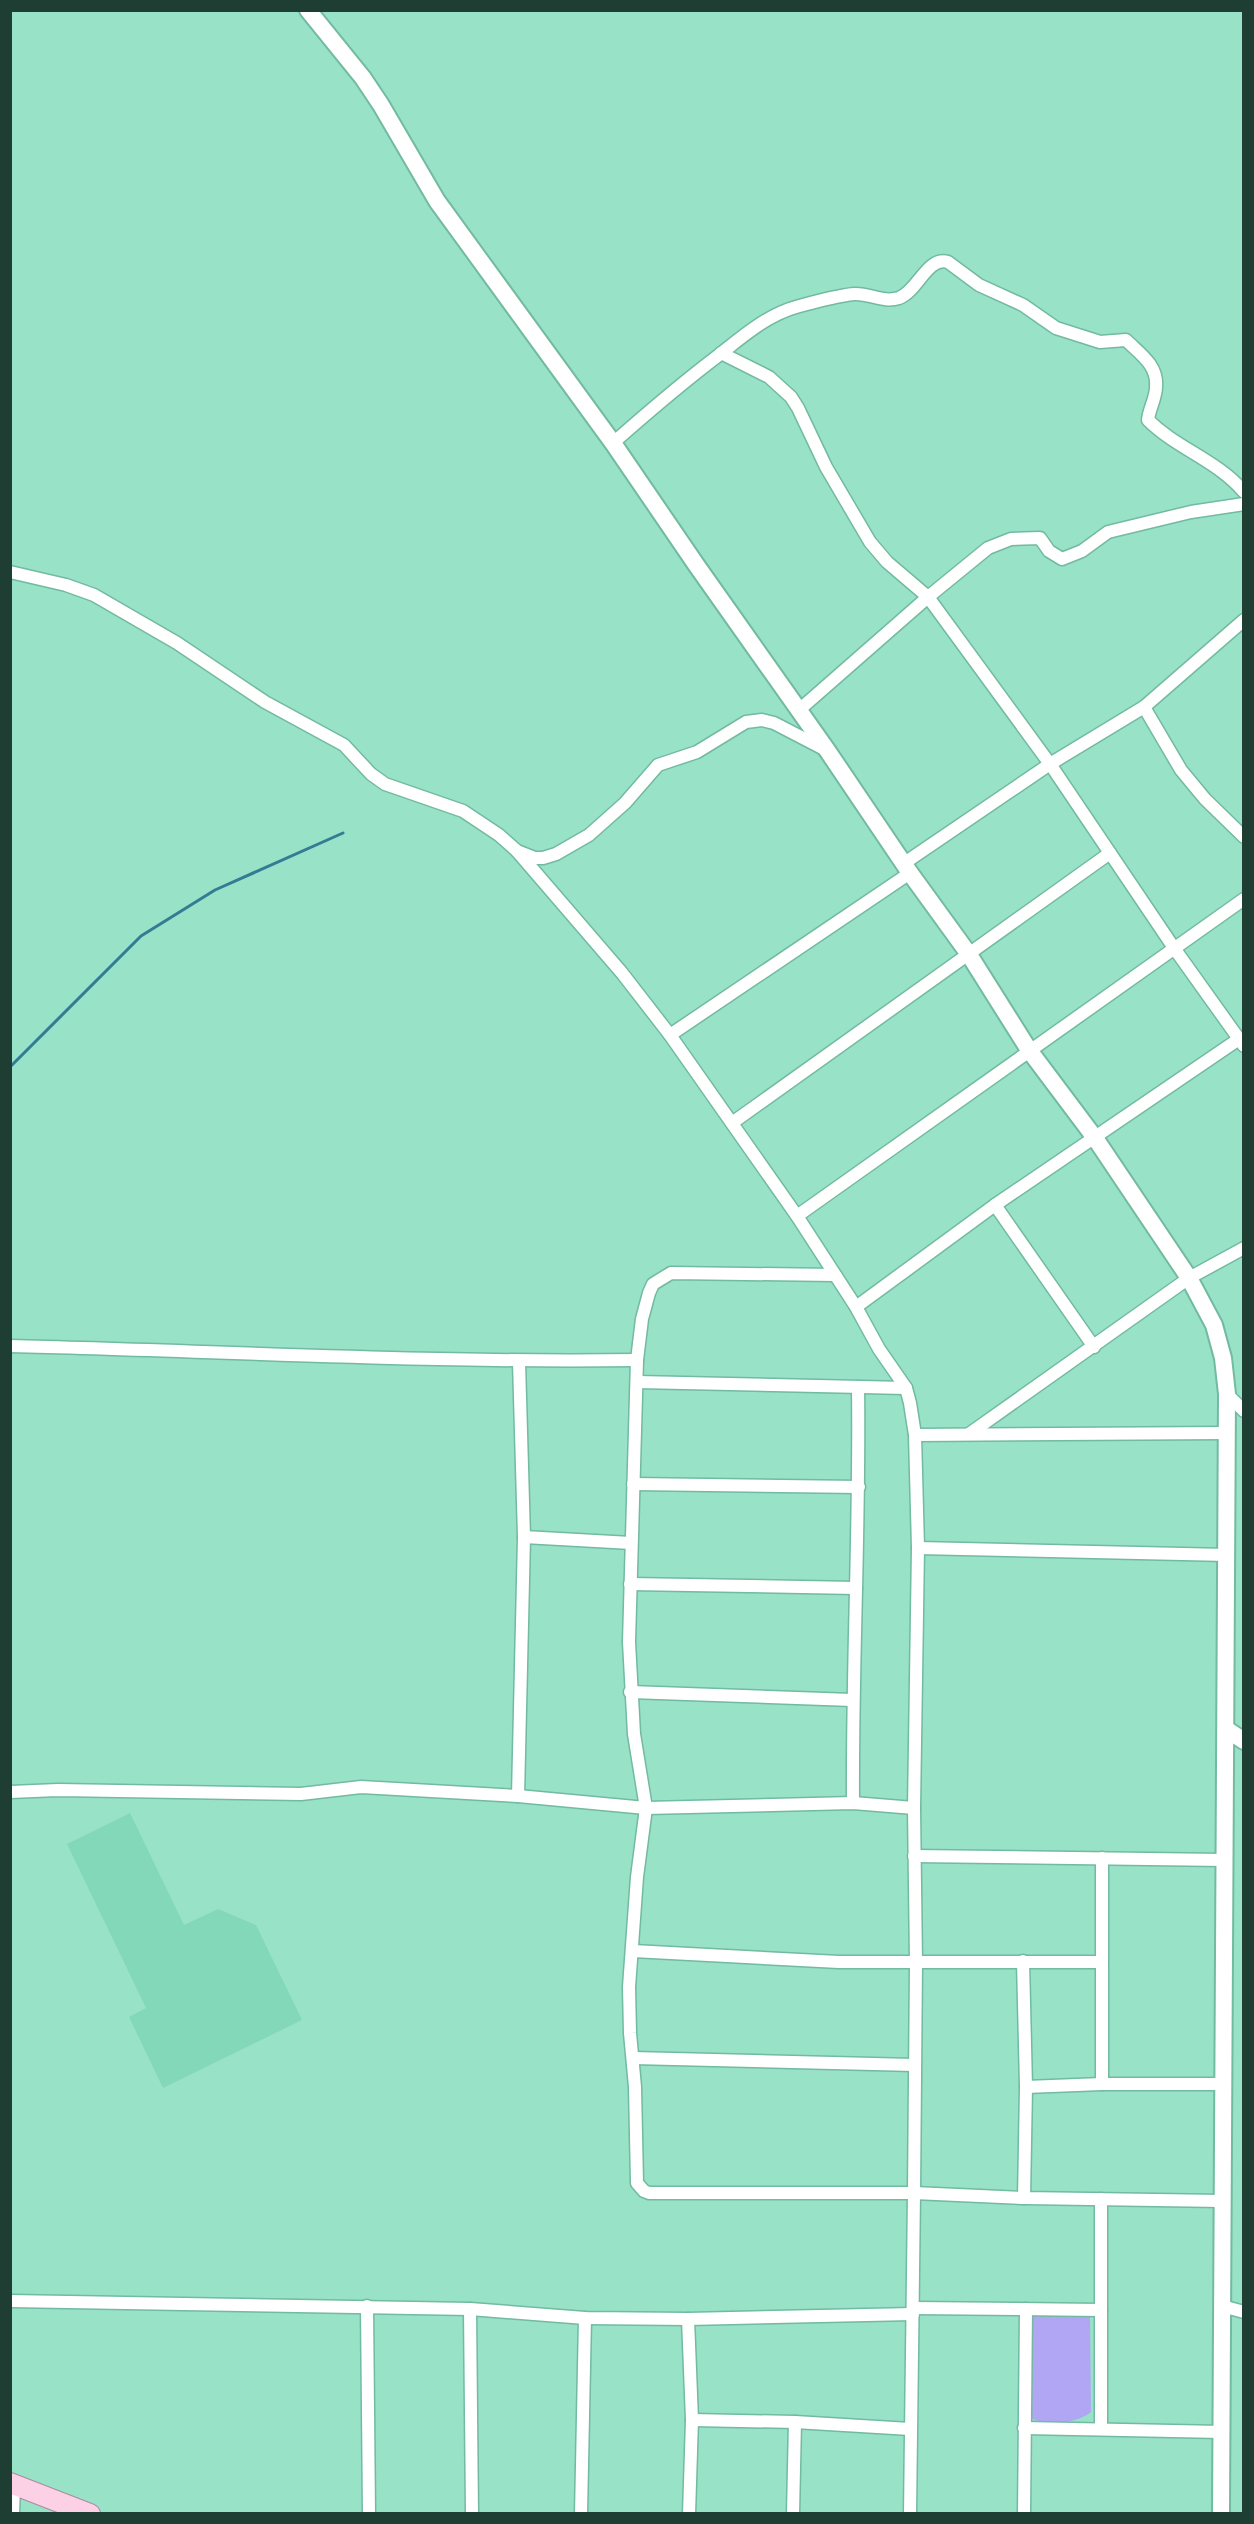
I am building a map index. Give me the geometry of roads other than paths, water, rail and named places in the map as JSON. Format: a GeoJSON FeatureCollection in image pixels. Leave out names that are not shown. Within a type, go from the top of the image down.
{"type":"FeatureCollection","features":[{"type":"Feature","properties":{"kind":"main road"},"geometry":{"type":"LineString","coordinates":[[12,2484],[90,2514]]}},
{"type":"Feature","properties":{"kind":"street"},"geometry":{"type":"LineString","coordinates":[[308,10],[363,78],[437,201],[613,443],[968,953],[1029,1050],[1095,1138],[1189,1278],[1214,1325],[1227,1394],[1221,2514]]}},
{"type":"Feature","properties":{"kind":"street"},"geometry":{"type":"LineString","coordinates":[[613,443],[721,353],[785,311],[853,294],[884,300],[902,297],[916,286],[934,263],[945,261],[979,285],[1023,305],[1056,327],[1100,342],[1126,340],[1153,366],[1157,388],[1149,407],[1148,420],[1170,439],[1214,464],[1244,492]]}},
{"type":"Feature","properties":{"kind":"street"},"geometry":{"type":"LineString","coordinates":[[721,353],[769,377],[790,397],[798,408],[826,467],[870,542],[887,562],[928,597],[1050,764],[1174,948],[1241,1042],[995,1205],[856,1307]]}},
{"type":"Feature","properties":{"kind":"street"},"geometry":{"type":"LineString","coordinates":[[799,710],[928,597],[980,554],[1000,542],[1018,538],[1040,538],[1049,551],[1062,559],[1082,551],[1108,532],[1191,512],[1244,504]]}},
{"type":"Feature","properties":{"kind":"street"},"geometry":{"type":"LineString","coordinates":[[10,572],[66,585],[94,595],[177,643],[265,702],[344,745],[371,774],[385,784],[463,810],[517,851],[622,973],[670,1035],[797,1216],[856,1307],[879,1349],[906,1388],[915,1435],[918,1548],[914,1808],[916,1963],[910,2514]]}},
{"type":"Feature","properties":{"kind":"street"},"geometry":{"type":"LineString","coordinates":[[670,1035],[1050,764],[1144,707],[1244,620]]}},
{"type":"Feature","properties":{"kind":"street"},"geometry":{"type":"LineString","coordinates":[[1144,707],[1181,770],[1205,799],[1244,837]]}},
{"type":"Feature","properties":{"kind":"street"},"geometry":{"type":"LineString","coordinates":[[517,851],[531,857],[543,858],[574,845],[612,816],[658,765],[697,752],[746,722],[762,720],[774,723],[827,750]]}},
{"type":"Feature","properties":{"kind":"street"},"geometry":{"type":"LineString","coordinates":[[732,1124],[1110,853]]}},
{"type":"Feature","properties":{"kind":"street"},"geometry":{"type":"LineString","coordinates":[[797,1216],[1244,899]]}},
{"type":"Feature","properties":{"kind":"street"},"geometry":{"type":"LineString","coordinates":[[995,1205],[1094,1347]]}},
{"type":"Feature","properties":{"kind":"street"},"geometry":{"type":"LineString","coordinates":[[969,1434],[1189,1278],[1244,1248]]}},
{"type":"Feature","properties":{"kind":"street"},"geometry":{"type":"LineString","coordinates":[[835,1275],[670,1273],[653,1284],[642,1319],[637,1360],[630,1584],[630,1692],[646,1808],[637,1877],[629,2010],[637,2183],[644,2191],[666,2194],[914,2193],[1024,2198],[1222,2201]]}},
{"type":"Feature","properties":{"kind":"street"},"geometry":{"type":"LineString","coordinates":[[10,1346],[519,1362],[637,1360]]}},
{"type":"Feature","properties":{"kind":"street"},"geometry":{"type":"LineString","coordinates":[[518,1796],[524,1537],[519,1362]]}},
{"type":"Feature","properties":{"kind":"street"},"geometry":{"type":"LineString","coordinates":[[637,1382],[906,1388]]}},
{"type":"Feature","properties":{"kind":"street"},"geometry":{"type":"LineString","coordinates":[[853,1803],[852,1700],[859,1487],[858,1387]]}},
{"type":"Feature","properties":{"kind":"street"},"geometry":{"type":"LineString","coordinates":[[1227,1394],[1244,1411]]}},
{"type":"Feature","properties":{"kind":"street"},"geometry":{"type":"LineString","coordinates":[[915,1435],[1227,1433]]}},
{"type":"Feature","properties":{"kind":"street"},"geometry":{"type":"LineString","coordinates":[[633,1484],[859,1487]]}},
{"type":"Feature","properties":{"kind":"street"},"geometry":{"type":"LineString","coordinates":[[524,1537],[631,1543]]}},
{"type":"Feature","properties":{"kind":"street"},"geometry":{"type":"LineString","coordinates":[[918,1548],[1227,1555]]}},
{"type":"Feature","properties":{"kind":"street"},"geometry":{"type":"LineString","coordinates":[[630,1584],[856,1588]]}},
{"type":"Feature","properties":{"kind":"street"},"geometry":{"type":"LineString","coordinates":[[630,1692],[852,1700]]}},
{"type":"Feature","properties":{"kind":"street"},"geometry":{"type":"LineString","coordinates":[[1226,1730],[1244,1741]]}},
{"type":"Feature","properties":{"kind":"street"},"geometry":{"type":"LineString","coordinates":[[10,1792],[58,1790],[301,1794],[361,1787],[518,1796],[646,1808],[853,1803],[914,1808]]}},
{"type":"Feature","properties":{"kind":"street"},"geometry":{"type":"LineString","coordinates":[[914,1856],[1224,1860]]}},
{"type":"Feature","properties":{"kind":"street"},"geometry":{"type":"LineString","coordinates":[[1102,1858],[1102,2084]]}},
{"type":"Feature","properties":{"kind":"street"},"geometry":{"type":"LineString","coordinates":[[633,1951],[916,1963],[1101,1962]]}},
{"type":"Feature","properties":{"kind":"street"},"geometry":{"type":"LineString","coordinates":[[1023,1961],[1026,2086],[1024,2198]]}},
{"type":"Feature","properties":{"kind":"street"},"geometry":{"type":"LineString","coordinates":[[633,2058],[914,2065]]}},
{"type":"Feature","properties":{"kind":"street"},"geometry":{"type":"LineString","coordinates":[[1026,2086],[1224,2084]]}},
{"type":"Feature","properties":{"kind":"street"},"geometry":{"type":"LineString","coordinates":[[1101,2199],[1101,2429]]}},
{"type":"Feature","properties":{"kind":"street"},"geometry":{"type":"LineString","coordinates":[[10,2301],[470,2308],[585,2318],[688,2319],[913,2311],[1101,2310]]}},
{"type":"Feature","properties":{"kind":"street"},"geometry":{"type":"LineString","coordinates":[[367,2306],[369,2514]]}},
{"type":"Feature","properties":{"kind":"street"},"geometry":{"type":"LineString","coordinates":[[1222,2306],[1244,2312]]}},
{"type":"Feature","properties":{"kind":"street"},"geometry":{"type":"LineString","coordinates":[[470,2308],[472,2514]]}},
{"type":"Feature","properties":{"kind":"street"},"geometry":{"type":"LineString","coordinates":[[1024,2514],[1026,2309]]}},
{"type":"Feature","properties":{"kind":"street"},"geometry":{"type":"LineString","coordinates":[[581,2514],[585,2318]]}},
{"type":"Feature","properties":{"kind":"street"},"geometry":{"type":"LineString","coordinates":[[688,2319],[692,2420],[689,2514]]}},
{"type":"Feature","properties":{"kind":"street"},"geometry":{"type":"LineString","coordinates":[[692,2420],[795,2422],[910,2429]]}},
{"type":"Feature","properties":{"kind":"street"},"geometry":{"type":"LineString","coordinates":[[793,2514],[795,2422]]}},
{"type":"Feature","properties":{"kind":"street"},"geometry":{"type":"LineString","coordinates":[[1024,2428],[1222,2432]]}},
{"type":"Feature","properties":{"kind":"street"},"geometry":{"type":"LineString","coordinates":[[12,2484],[13,2514]]}},
{"type":"Feature","properties":{"kind":"waterway"},"geometry":{"type":"LineString","coordinates":[[10,1067],[141,936],[215,890],[343,833]]}}]}
